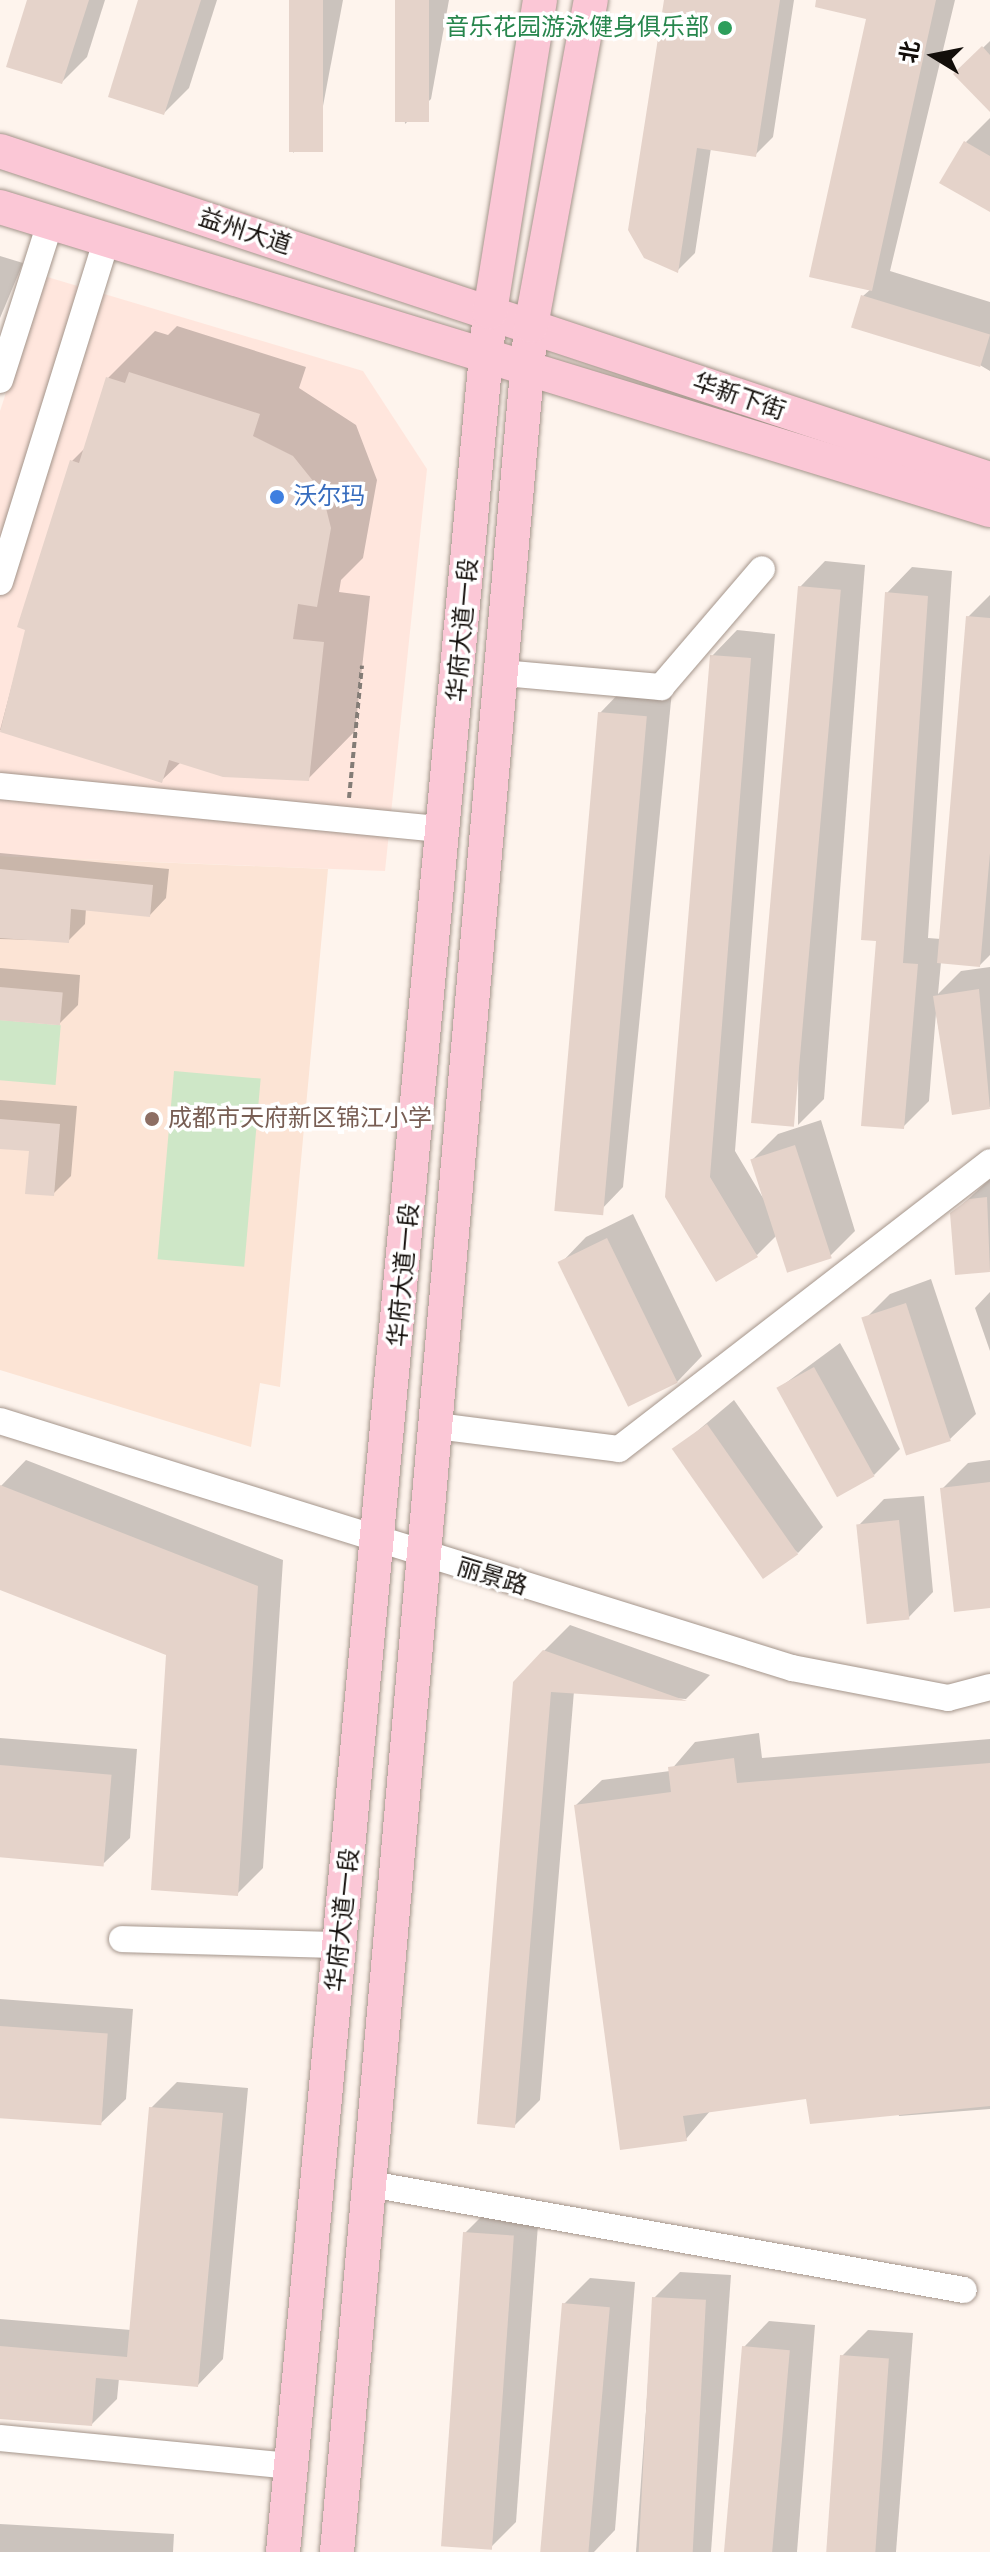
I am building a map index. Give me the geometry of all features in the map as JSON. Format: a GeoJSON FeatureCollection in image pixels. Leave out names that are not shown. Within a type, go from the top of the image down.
{"type":"FeatureCollection","features":[{"type":"Feature","properties":{"kind":"main road","name":"华府大道一段"},"geometry":{"type":"LineString","coordinates":[[283,2552],[380,1542],[490,312],[540,0]]}},
{"type":"Feature","properties":{"kind":"main road"},"geometry":{"type":"LineString","coordinates":[[337,2552],[531,326],[591,0]]}},
{"type":"Feature","properties":{"kind":"main road","name":"益州大道"},"geometry":{"type":"LineString","coordinates":[[0,151],[490,312]]}},
{"type":"Feature","properties":{"kind":"main road","name":"益州大道"},"geometry":{"type":"LineString","coordinates":[[0,207],[990,510]]}},
{"type":"Feature","properties":{"kind":"main road","name":"华新下街"},"geometry":{"type":"LineString","coordinates":[[490,312],[990,479]]}},
{"type":"Feature","properties":{"kind":"street"},"geometry":{"type":"LineString","coordinates":[[0,380],[5,350],[50,223]]}},
{"type":"Feature","properties":{"kind":"street"},"geometry":{"type":"LineString","coordinates":[[0,582],[107,238]]}},
{"type":"Feature","properties":{"kind":"street"},"geometry":{"type":"LineString","coordinates":[[503,673],[661,687],[762,569]]}},
{"type":"Feature","properties":{"kind":"street"},"geometry":{"type":"LineString","coordinates":[[0,786],[445,830]]}},
{"type":"Feature","properties":{"kind":"street"},"geometry":{"type":"LineString","coordinates":[[437,1426],[619,1449],[990,1162]]}},
{"type":"Feature","properties":{"kind":"street","name":"丽景路"},"geometry":{"type":"LineString","coordinates":[[0,1421],[423,1556],[792,1668],[948,1698],[990,1687]]}},
{"type":"Feature","properties":{"kind":"street"},"geometry":{"type":"LineString","coordinates":[[122,1939],[340,1945]]}},
{"type":"Feature","properties":{"kind":"street"},"geometry":{"type":"LineString","coordinates":[[370,2184],[964,2290]]}},
{"type":"Feature","properties":{"kind":"street"},"geometry":{"type":"LineString","coordinates":[[0,2438],[290,2466]]}},
{"type":"Feature","properties":{"kind":"path"},"geometry":{"type":"LineString","coordinates":[[346,820],[362,666]]}},
{"type":"Feature","properties":{"kind":"shaded area"},"geometry":{"type":"Polygon","coordinates":[[[44,276],[363,371],[427,469],[385,871],[0,856],[0,411],[44,276]]]}},
{"type":"Feature","properties":{"kind":"shaded area","name":"成都市天府新区锦江小学"},"geometry":{"type":"Polygon","coordinates":[[[0,856],[328,869],[280,1387],[260,1383],[251,1447],[0,1370],[0,856]]]}},
{"type":"Feature","properties":{"kind":"green space"},"geometry":{"type":"Polygon","coordinates":[[[0,1020],[61,1025],[56,1085],[0,1080],[0,1020]]]}},
{"type":"Feature","properties":{"kind":"green space"},"geometry":{"type":"Polygon","coordinates":[[[174,1071],[261,1079],[244,1267],[158,1259],[174,1071]]]}},
{"type":"Feature","properties":{"kind":"building"},"geometry":{"type":"Polygon","coordinates":[[[27,0],[89,0],[62,84],[6,67],[27,0]]]}},
{"type":"Feature","properties":{"kind":"building"},"geometry":{"type":"Polygon","coordinates":[[[138,0],[201,0],[164,115],[108,97],[138,0]]]}},
{"type":"Feature","properties":{"kind":"building"},"geometry":{"type":"Polygon","coordinates":[[[289,0],[323,0],[323,152],[289,152],[289,0]]]}},
{"type":"Feature","properties":{"kind":"building"},"geometry":{"type":"Polygon","coordinates":[[[395,0],[429,0],[429,122],[395,122],[395,0]]]}},
{"type":"Feature","properties":{"kind":"building"},"geometry":{"type":"Polygon","coordinates":[[[664,0],[780,0],[756,157],[697,148],[678,273],[644,258],[628,230],[664,0]]]}},
{"type":"Feature","properties":{"kind":"building"},"geometry":{"type":"Polygon","coordinates":[[[816,0],[936,0],[872,291],[809,277],[866,19],[815,7],[816,0]]]}},
{"type":"Feature","properties":{"kind":"building"},"geometry":{"type":"Polygon","coordinates":[[[982,46],[990,55],[990,112],[953,74],[982,46]]]}},
{"type":"Feature","properties":{"kind":"building"},"geometry":{"type":"Polygon","coordinates":[[[964,141],[990,156],[990,212],[939,183],[964,141]]]}},
{"type":"Feature","properties":{"kind":"building"},"geometry":{"type":"Polygon","coordinates":[[[861,295],[990,334],[980,367],[851,328],[861,295]]]}},
{"type":"Feature","properties":{"kind":"building"},"geometry":{"type":"Polygon","coordinates":[[[129,372],[260,414],[253,436],[293,456],[322,492],[331,528],[317,607],[298,604],[293,639],[324,642],[309,781],[223,777],[169,760],[162,783],[0,732],[25,630],[17,627],[70,460],[79,463],[106,377],[125,383],[129,372]]]}},
{"type":"Feature","properties":{"kind":"building"},"geometry":{"type":"Polygon","coordinates":[[[798,586],[841,590],[794,1127],[751,1123],[798,586]]]}},
{"type":"Feature","properties":{"kind":"building"},"geometry":{"type":"Polygon","coordinates":[[[885,592],[928,596],[903,963],[918,964],[904,1129],[861,1126],[876,941],[861,940],[885,592]]]}},
{"type":"Feature","properties":{"kind":"building"},"geometry":{"type":"Polygon","coordinates":[[[966,616],[990,618],[990,853],[980,967],[937,963],[966,616]]]}},
{"type":"Feature","properties":{"kind":"building"},"geometry":{"type":"Polygon","coordinates":[[[710,655],[751,658],[710,1177],[758,1257],[716,1282],[665,1197],[710,655]]]}},
{"type":"Feature","properties":{"kind":"building"},"geometry":{"type":"Polygon","coordinates":[[[598,712],[647,716],[603,1215],[554,1211],[598,712]]]}},
{"type":"Feature","properties":{"kind":"building"},"geometry":{"type":"Polygon","coordinates":[[[0,869],[153,885],[150,917],[71,909],[69,943],[0,938],[0,869]]]}},
{"type":"Feature","properties":{"kind":"building"},"geometry":{"type":"Polygon","coordinates":[[[0,987],[63,992],[60,1025],[0,1020],[0,987]]]}},
{"type":"Feature","properties":{"kind":"building"},"geometry":{"type":"Polygon","coordinates":[[[979,989],[990,1109],[952,1115],[933,996],[979,989]]]}},
{"type":"Feature","properties":{"kind":"building"},"geometry":{"type":"Polygon","coordinates":[[[0,1119],[60,1124],[54,1196],[25,1194],[29,1151],[0,1149],[0,1119]]]}},
{"type":"Feature","properties":{"kind":"building"},"geometry":{"type":"Polygon","coordinates":[[[795,1145],[832,1258],[787,1273],[750,1160],[795,1145]]]}},
{"type":"Feature","properties":{"kind":"building"},"geometry":{"type":"Polygon","coordinates":[[[987,1197],[990,1272],[955,1275],[950,1213],[969,1199],[987,1197]]]}},
{"type":"Feature","properties":{"kind":"building"},"geometry":{"type":"Polygon","coordinates":[[[607,1238],[678,1383],[628,1407],[558,1262],[607,1238]]]}},
{"type":"Feature","properties":{"kind":"building"},"geometry":{"type":"Polygon","coordinates":[[[906,1303],[951,1441],[906,1455],[861,1318],[906,1303]]]}},
{"type":"Feature","properties":{"kind":"building"},"geometry":{"type":"Polygon","coordinates":[[[814,1367],[875,1476],[837,1497],[776,1388],[814,1367]]]}},
{"type":"Feature","properties":{"kind":"building"},"geometry":{"type":"Polygon","coordinates":[[[707,1424],[798,1554],[763,1579],[672,1449],[707,1424]]]}},
{"type":"Feature","properties":{"kind":"building"},"geometry":{"type":"Polygon","coordinates":[[[990,1482],[990,1608],[954,1612],[940,1488],[990,1482]]]}},
{"type":"Feature","properties":{"kind":"building"},"geometry":{"type":"Polygon","coordinates":[[[0,1485],[258,1586],[238,1896],[151,1890],[166,1655],[0,1590],[0,1485]]]}},
{"type":"Feature","properties":{"kind":"building"},"geometry":{"type":"Polygon","coordinates":[[[899,1520],[909,1619],[867,1624],[856,1524],[899,1520]]]}},
{"type":"Feature","properties":{"kind":"building"},"geometry":{"type":"Polygon","coordinates":[[[543,1650],[687,1701],[551,1692],[515,2128],[477,2124],[513,1682],[543,1650]]]}},
{"type":"Feature","properties":{"kind":"building"},"geometry":{"type":"Polygon","coordinates":[[[734,1758],[737,1783],[990,1763],[990,2106],[810,2124],[806,2099],[683,2116],[687,2141],[620,2150],[574,1805],[671,1792],[668,1767],[734,1758]]]}},
{"type":"Feature","properties":{"kind":"building"},"geometry":{"type":"Polygon","coordinates":[[[0,1765],[112,1775],[104,1866],[0,1857],[0,1765]]]}},
{"type":"Feature","properties":{"kind":"building"},"geometry":{"type":"Polygon","coordinates":[[[0,2026],[108,2034],[101,2125],[0,2118],[0,2026]]]}},
{"type":"Feature","properties":{"kind":"building"},"geometry":{"type":"Polygon","coordinates":[[[149,2107],[223,2113],[198,2387],[96,2378],[92,2426],[0,2419],[0,2346],[127,2357],[149,2107]]]}},
{"type":"Feature","properties":{"kind":"building"},"geometry":{"type":"Polygon","coordinates":[[[463,2232],[514,2236],[492,2550],[441,2546],[463,2232]]]}},
{"type":"Feature","properties":{"kind":"building"},"geometry":{"type":"Polygon","coordinates":[[[652,2297],[706,2300],[693,2552],[639,2552],[652,2297]]]}},
{"type":"Feature","properties":{"kind":"building"},"geometry":{"type":"Polygon","coordinates":[[[562,2303],[610,2307],[588,2552],[540,2552],[562,2303]]]}},
{"type":"Feature","properties":{"kind":"building"},"geometry":{"type":"Polygon","coordinates":[[[742,2346],[790,2350],[772,2552],[724,2552],[742,2346]]]}},
{"type":"Feature","properties":{"kind":"building"},"geometry":{"type":"Polygon","coordinates":[[[840,2355],[889,2358],[875,2552],[826,2552],[840,2355]]]}},
{"type":"Feature","properties":{"kind":"place","name":"音乐花园游泳健身俱乐部"},"geometry":{"type":"Point","coordinates":[725,28]}},
{"type":"Feature","properties":{"kind":"place","name":"沃尔玛"},"geometry":{"type":"Point","coordinates":[277,497]}},
{"type":"Feature","properties":{"kind":"place","name":"成都市天府新区锦江小学"},"geometry":{"type":"Point","coordinates":[152,1119]}}]}
